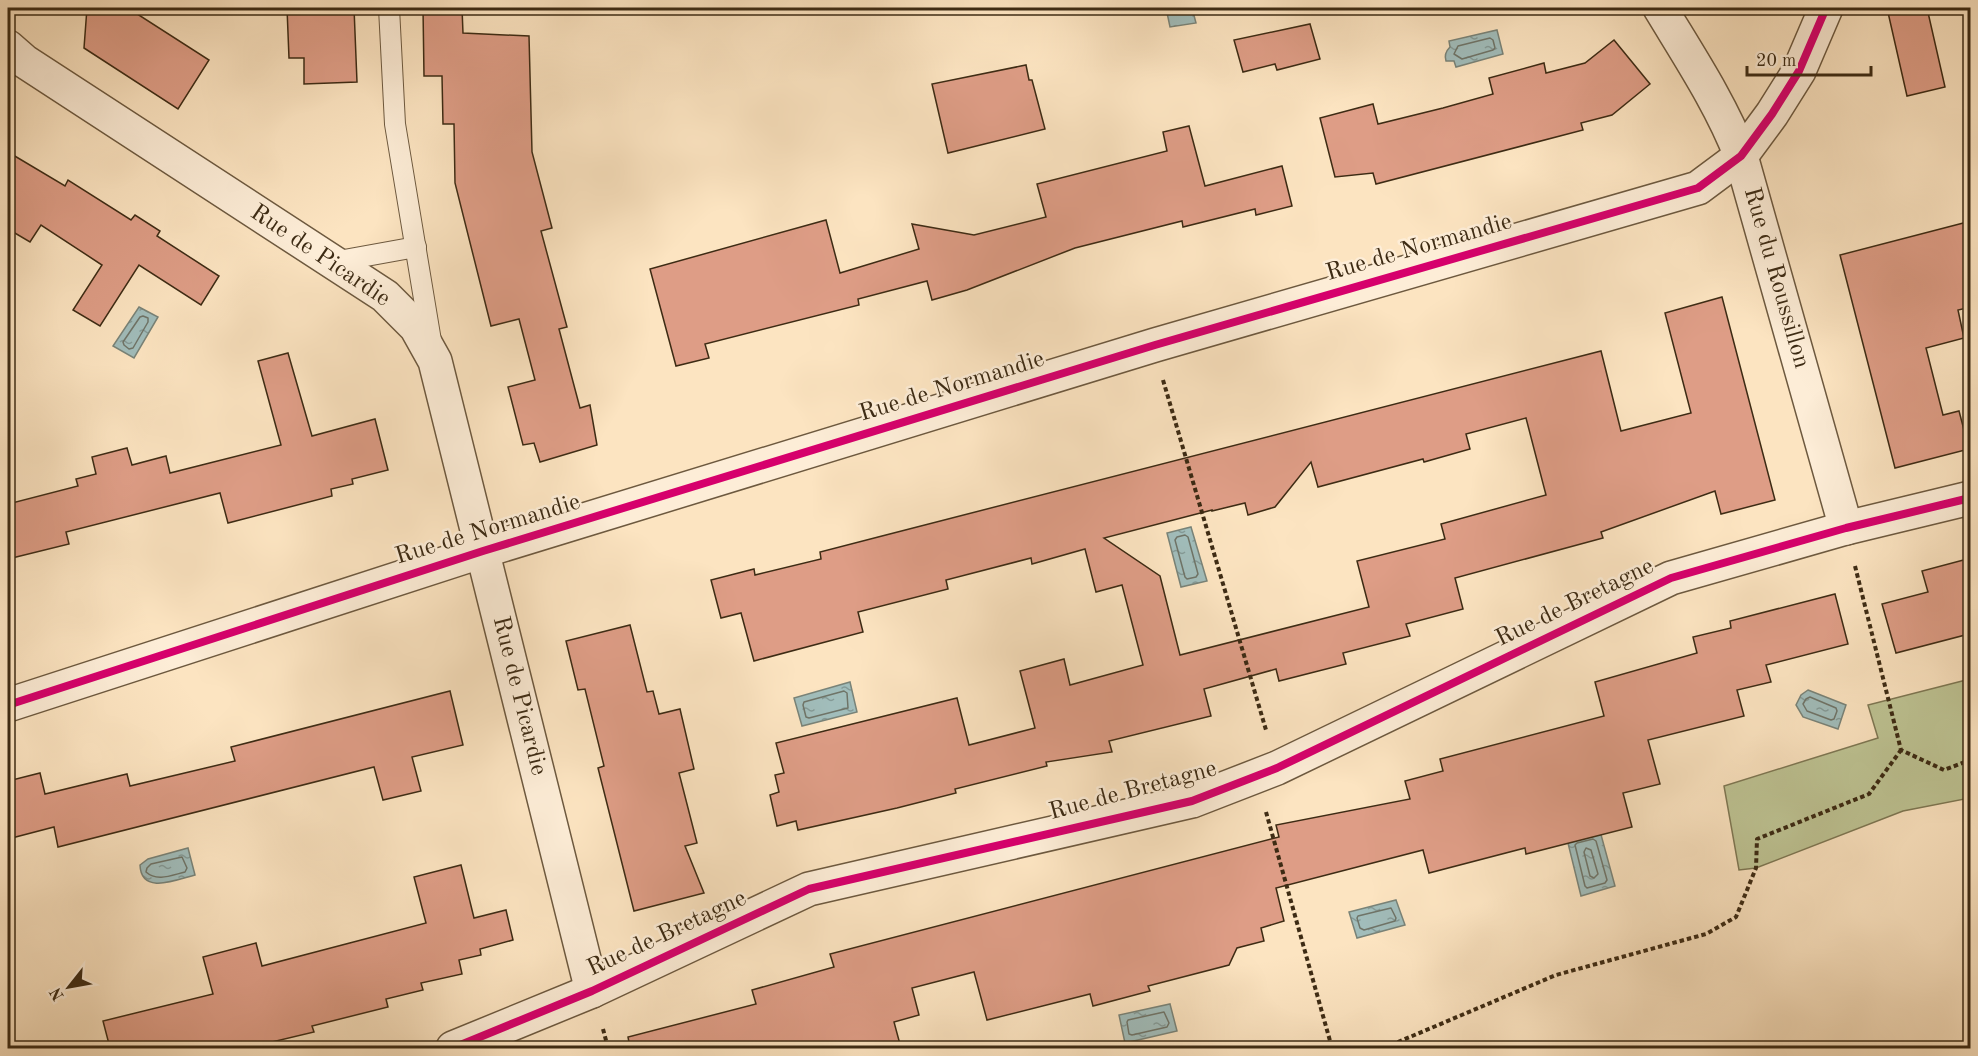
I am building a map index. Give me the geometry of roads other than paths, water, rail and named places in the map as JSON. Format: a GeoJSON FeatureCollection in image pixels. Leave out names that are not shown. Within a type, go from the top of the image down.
{"type":"FeatureCollection","features":[{"type":"Feature","properties":{"kind":"street","name":"Rue du Roussillon"},"geometry":{"type":"LineString","coordinates":[[1660,8],[1716,103],[1741,156],[1846,528]]}},
{"type":"Feature","properties":{"kind":"street","name":"Rue de Normandie"},"geometry":{"type":"LineString","coordinates":[[8,705],[483,551],[1155,345],[1698,188],[1741,156],[1772,114],[1799,71],[1826,8]]}},
{"type":"Feature","properties":{"kind":"street","name":"Rue de Picardie"},"geometry":{"type":"LineString","coordinates":[[8,47],[24,61],[385,296],[416,327],[435,361],[592,991]]}},
{"type":"Feature","properties":{"kind":"street","name":"Rue de Bretagne"},"geometry":{"type":"LineString","coordinates":[[453,1048],[592,991],[809,889],[1192,801],[1266,772],[1671,578],[1846,528],[1971,498]]}},
{"type":"Feature","properties":{"kind":"lane"},"geometry":{"type":"LineString","coordinates":[[389,8],[395,124],[435,361]]}},
{"type":"Feature","properties":{"kind":"lane"},"geometry":{"type":"LineString","coordinates":[[333,262],[416,247]]}},
{"type":"Feature","properties":{"kind":"water"},"geometry":{"type":"Polygon","coordinates":[[[1166,8],[1192,8],[1196,23],[1170,27],[1166,8]]]}},
{"type":"Feature","properties":{"kind":"water"},"geometry":{"type":"Polygon","coordinates":[[[1497,30],[1503,54],[1456,67],[1454,61],[1446,61],[1446,53],[1450,47],[1449,41],[1497,30]]]}},
{"type":"Feature","properties":{"kind":"water"},"geometry":{"type":"Polygon","coordinates":[[[139,307],[158,317],[134,358],[113,346],[139,307]]]}},
{"type":"Feature","properties":{"kind":"water"},"geometry":{"type":"Polygon","coordinates":[[[1191,527],[1207,581],[1181,587],[1167,533],[1191,527]]]}},
{"type":"Feature","properties":{"kind":"water"},"geometry":{"type":"Polygon","coordinates":[[[850,682],[857,712],[802,726],[794,698],[850,682]]]}},
{"type":"Feature","properties":{"kind":"water"},"geometry":{"type":"Polygon","coordinates":[[[1808,690],[1846,705],[1838,729],[1803,717],[1796,705],[1801,695],[1808,690]]]}},
{"type":"Feature","properties":{"kind":"water"},"geometry":{"type":"Polygon","coordinates":[[[1600,831],[1615,886],[1581,896],[1567,839],[1600,831]]]}},
{"type":"Feature","properties":{"kind":"water"},"geometry":{"type":"Polygon","coordinates":[[[188,848],[195,875],[170,882],[153,883],[146,880],[142,874],[140,865],[148,859],[188,848]]]}},
{"type":"Feature","properties":{"kind":"water"},"geometry":{"type":"Polygon","coordinates":[[[1396,900],[1405,925],[1357,938],[1349,912],[1396,900]]]}},
{"type":"Feature","properties":{"kind":"water"},"geometry":{"type":"Polygon","coordinates":[[[1170,1004],[1177,1031],[1125,1043],[1119,1015],[1170,1004]]]}}]}
